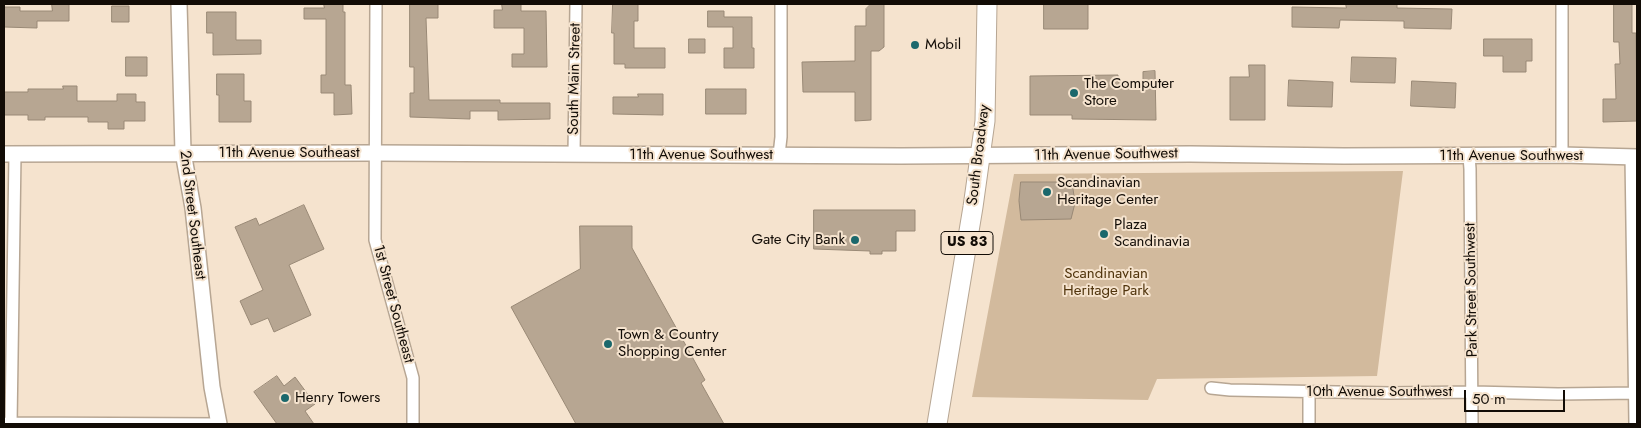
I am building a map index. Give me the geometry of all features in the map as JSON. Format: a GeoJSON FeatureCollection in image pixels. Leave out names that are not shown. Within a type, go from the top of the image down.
{"type":"FeatureCollection","features":[{"type":"Feature","properties":{"kind":"main road","name":"South Broadway"},"geometry":{"type":"LineString","coordinates":[[937,424],[973,207],[985,121],[987,4]]}},
{"type":"Feature","properties":{"kind":"street","name":"2nd Street Southeast"},"geometry":{"type":"LineString","coordinates":[[179,4],[183,152],[193,208],[212,387],[219,424]]}},
{"type":"Feature","properties":{"kind":"street","name":"1st Street Southeast"},"geometry":{"type":"LineString","coordinates":[[376,4],[375,240],[413,378],[412,424]]}},
{"type":"Feature","properties":{"kind":"street","name":"South Main Street"},"geometry":{"type":"LineString","coordinates":[[574,155],[576,4]]}},
{"type":"Feature","properties":{"kind":"street"},"geometry":{"type":"LineString","coordinates":[[779,155],[781,137],[782,4]]}},
{"type":"Feature","properties":{"kind":"street"},"geometry":{"type":"LineString","coordinates":[[1562,4],[1562,155]]}},
{"type":"Feature","properties":{"kind":"street","name":"11th Avenue Southeast"},"geometry":{"type":"LineString","coordinates":[[10,154],[183,152],[574,155]]}},
{"type":"Feature","properties":{"kind":"street"},"geometry":{"type":"LineString","coordinates":[[10,154],[9,423],[219,424]]}},
{"type":"Feature","properties":{"kind":"street","name":"11th Avenue Southwest"},"geometry":{"type":"LineString","coordinates":[[574,155],[980,156],[1163,154],[1344,156],[1562,155],[1634,157]]}},
{"type":"Feature","properties":{"kind":"street","name":"Park Street Southwest"},"geometry":{"type":"LineString","coordinates":[[1469,156],[1472,424]]}},
{"type":"Feature","properties":{"kind":"street"},"geometry":{"type":"LineString","coordinates":[[1634,157],[1635,424]]}},
{"type":"Feature","properties":{"kind":"street","name":"10th Avenue Southwest"},"geometry":{"type":"LineString","coordinates":[[1211,388],[1309,392],[1636,393]]}},
{"type":"Feature","properties":{"kind":"street"},"geometry":{"type":"LineString","coordinates":[[1309,392],[1309,424]]}},
{"type":"Feature","properties":{"kind":"green space","name":"Scandinavian Heritage Park"},"geometry":{"type":"Polygon","coordinates":[[[1403,171],[1377,376],[1157,379],[1148,400],[972,397],[1014,174],[1403,171]]]}},
{"type":"Feature","properties":{"kind":"building"},"geometry":{"type":"Polygon","coordinates":[[[52,4],[69,4],[69,21],[37,21],[37,28],[4,27],[4,7],[20,7],[20,11],[52,11],[52,4]]]}},
{"type":"Feature","properties":{"kind":"building"},"geometry":{"type":"Polygon","coordinates":[[[324,4],[343,4],[343,12],[345,12],[345,85],[351,85],[352,114],[334,115],[334,93],[321,93],[321,75],[326,75],[326,19],[304,19],[304,8],[324,8],[324,4]]]}},
{"type":"Feature","properties":{"kind":"building"},"geometry":{"type":"Polygon","coordinates":[[[410,4],[438,4],[438,18],[426,18],[429,100],[500,100],[500,103],[550,103],[550,119],[498,120],[498,111],[470,111],[470,119],[410,117],[410,93],[414,93],[414,67],[410,67],[410,4]]]}},
{"type":"Feature","properties":{"kind":"building"},"geometry":{"type":"Polygon","coordinates":[[[502,4],[521,4],[521,11],[546,11],[547,67],[512,67],[512,54],[524,54],[524,28],[494,28],[494,10],[502,10],[502,4]]]}},
{"type":"Feature","properties":{"kind":"building"},"geometry":{"type":"Polygon","coordinates":[[[613,4],[638,4],[638,21],[634,21],[634,48],[665,48],[665,68],[625,68],[625,64],[614,64],[613,4]]]}},
{"type":"Feature","properties":{"kind":"building"},"geometry":{"type":"Polygon","coordinates":[[[871,4],[884,4],[884,47],[879,51],[871,51],[871,120],[855,121],[855,92],[803,92],[802,62],[855,61],[855,26],[866,26],[866,9],[871,4]]]}},
{"type":"Feature","properties":{"kind":"building"},"geometry":{"type":"Polygon","coordinates":[[[1044,4],[1088,4],[1088,29],[1044,29],[1044,4]]]}},
{"type":"Feature","properties":{"kind":"building"},"geometry":{"type":"Polygon","coordinates":[[[1346,4],[1397,4],[1397,8],[1452,9],[1451,29],[1404,28],[1404,21],[1340,20],[1339,28],[1292,27],[1292,7],[1346,8],[1346,4]]]}},
{"type":"Feature","properties":{"kind":"building"},"geometry":{"type":"Polygon","coordinates":[[[1614,4],[1632,4],[1632,33],[1636,33],[1637,121],[1603,122],[1603,99],[1616,99],[1615,64],[1620,64],[1619,42],[1614,42],[1614,4]]]}},
{"type":"Feature","properties":{"kind":"building"},"geometry":{"type":"Polygon","coordinates":[[[112,6],[129,6],[129,22],[112,22],[112,6]]]}},
{"type":"Feature","properties":{"kind":"building"},"geometry":{"type":"Polygon","coordinates":[[[708,11],[724,11],[724,17],[752,17],[754,68],[724,68],[724,48],[733,48],[733,27],[708,27],[708,11]]]}},
{"type":"Feature","properties":{"kind":"building"},"geometry":{"type":"Polygon","coordinates":[[[207,12],[236,12],[236,40],[261,40],[261,54],[213,55],[213,33],[207,33],[207,12]]]}},
{"type":"Feature","properties":{"kind":"building"},"geometry":{"type":"Polygon","coordinates":[[[689,39],[705,39],[705,53],[689,53],[689,39]]]}},
{"type":"Feature","properties":{"kind":"building"},"geometry":{"type":"Polygon","coordinates":[[[1484,39],[1532,39],[1532,61],[1526,61],[1526,72],[1503,72],[1503,56],[1484,56],[1484,39]]]}},
{"type":"Feature","properties":{"kind":"building"},"geometry":{"type":"Polygon","coordinates":[[[126,57],[147,57],[147,76],[126,76],[126,57]]]}},
{"type":"Feature","properties":{"kind":"building"},"geometry":{"type":"Polygon","coordinates":[[[1352,57],[1396,58],[1395,83],[1351,82],[1352,57]]]}},
{"type":"Feature","properties":{"kind":"building"},"geometry":{"type":"Polygon","coordinates":[[[1249,65],[1265,65],[1265,120],[1230,120],[1230,77],[1249,77],[1249,65]]]}},
{"type":"Feature","properties":{"kind":"building","name":"The Computer Store"},"geometry":{"type":"Polygon","coordinates":[[[1155,71],[1156,120],[1072,119],[1072,115],[1030,115],[1030,76],[1118,75],[1118,82],[1143,82],[1143,72],[1155,71]]]}},
{"type":"Feature","properties":{"kind":"building"},"geometry":{"type":"Polygon","coordinates":[[[217,74],[244,74],[244,101],[251,101],[251,122],[219,122],[217,74]]]}},
{"type":"Feature","properties":{"kind":"building"},"geometry":{"type":"Polygon","coordinates":[[[1289,80],[1333,82],[1332,107],[1288,106],[1289,80]]]}},
{"type":"Feature","properties":{"kind":"building"},"geometry":{"type":"Polygon","coordinates":[[[1412,81],[1456,83],[1455,108],[1411,106],[1412,81]]]}},
{"type":"Feature","properties":{"kind":"building"},"geometry":{"type":"Polygon","coordinates":[[[63,86],[77,86],[77,101],[117,101],[117,94],[136,94],[136,102],[145,102],[145,121],[124,121],[124,129],[108,129],[108,122],[88,122],[88,117],[45,117],[45,120],[28,120],[28,115],[4,115],[4,92],[28,92],[28,89],[63,89],[63,86]]]}},
{"type":"Feature","properties":{"kind":"building"},"geometry":{"type":"Polygon","coordinates":[[[706,89],[746,89],[746,114],[706,114],[706,89]]]}},
{"type":"Feature","properties":{"kind":"building"},"geometry":{"type":"Polygon","coordinates":[[[638,94],[663,94],[663,115],[613,114],[613,97],[638,97],[638,94]]]}},
{"type":"Feature","properties":{"kind":"building","name":"Scandinavian Heritage Center"},"geometry":{"type":"Polygon","coordinates":[[[1021,182],[1072,182],[1075,203],[1071,219],[1021,220],[1019,201],[1021,182]]]}},
{"type":"Feature","properties":{"kind":"building"},"geometry":{"type":"Polygon","coordinates":[[[304,205],[324,249],[289,265],[311,315],[274,332],[268,318],[251,325],[240,301],[263,290],[235,227],[256,218],[259,225],[304,205]]]}},
{"type":"Feature","properties":{"kind":"building","name":"Gate City Bank"},"geometry":{"type":"Polygon","coordinates":[[[814,210],[915,210],[915,231],[896,231],[896,251],[882,251],[882,254],[870,254],[870,251],[814,249],[814,210]]]}},
{"type":"Feature","properties":{"kind":"building","name":"Town & Country Shopping Center"},"geometry":{"type":"Polygon","coordinates":[[[580,226],[632,226],[632,248],[705,380],[701,383],[724,424],[576,424],[511,307],[580,269],[580,226]]]}},
{"type":"Feature","properties":{"kind":"building","name":"Henry Towers"},"geometry":{"type":"Polygon","coordinates":[[[277,376],[284,386],[295,377],[315,404],[305,411],[314,424],[277,424],[254,392],[277,376]]]}},
{"type":"Feature","properties":{"kind":"place","name":"Mobil"},"geometry":{"type":"Point","coordinates":[915,45]}},
{"type":"Feature","properties":{"kind":"place","name":"The Computer Store"},"geometry":{"type":"Point","coordinates":[1074,93]}},
{"type":"Feature","properties":{"kind":"place","name":"Scandinavian Heritage Center"},"geometry":{"type":"Point","coordinates":[1047,192]}},
{"type":"Feature","properties":{"kind":"place","name":"Plaza Scandinavia"},"geometry":{"type":"Point","coordinates":[1104,234]}},
{"type":"Feature","properties":{"kind":"place","name":"Gate City Bank"},"geometry":{"type":"Point","coordinates":[855,240]}},
{"type":"Feature","properties":{"kind":"place","name":"Town & Country Shopping Center"},"geometry":{"type":"Point","coordinates":[608,344]}},
{"type":"Feature","properties":{"kind":"place","name":"Henry Towers"},"geometry":{"type":"Point","coordinates":[285,398]}}]}
